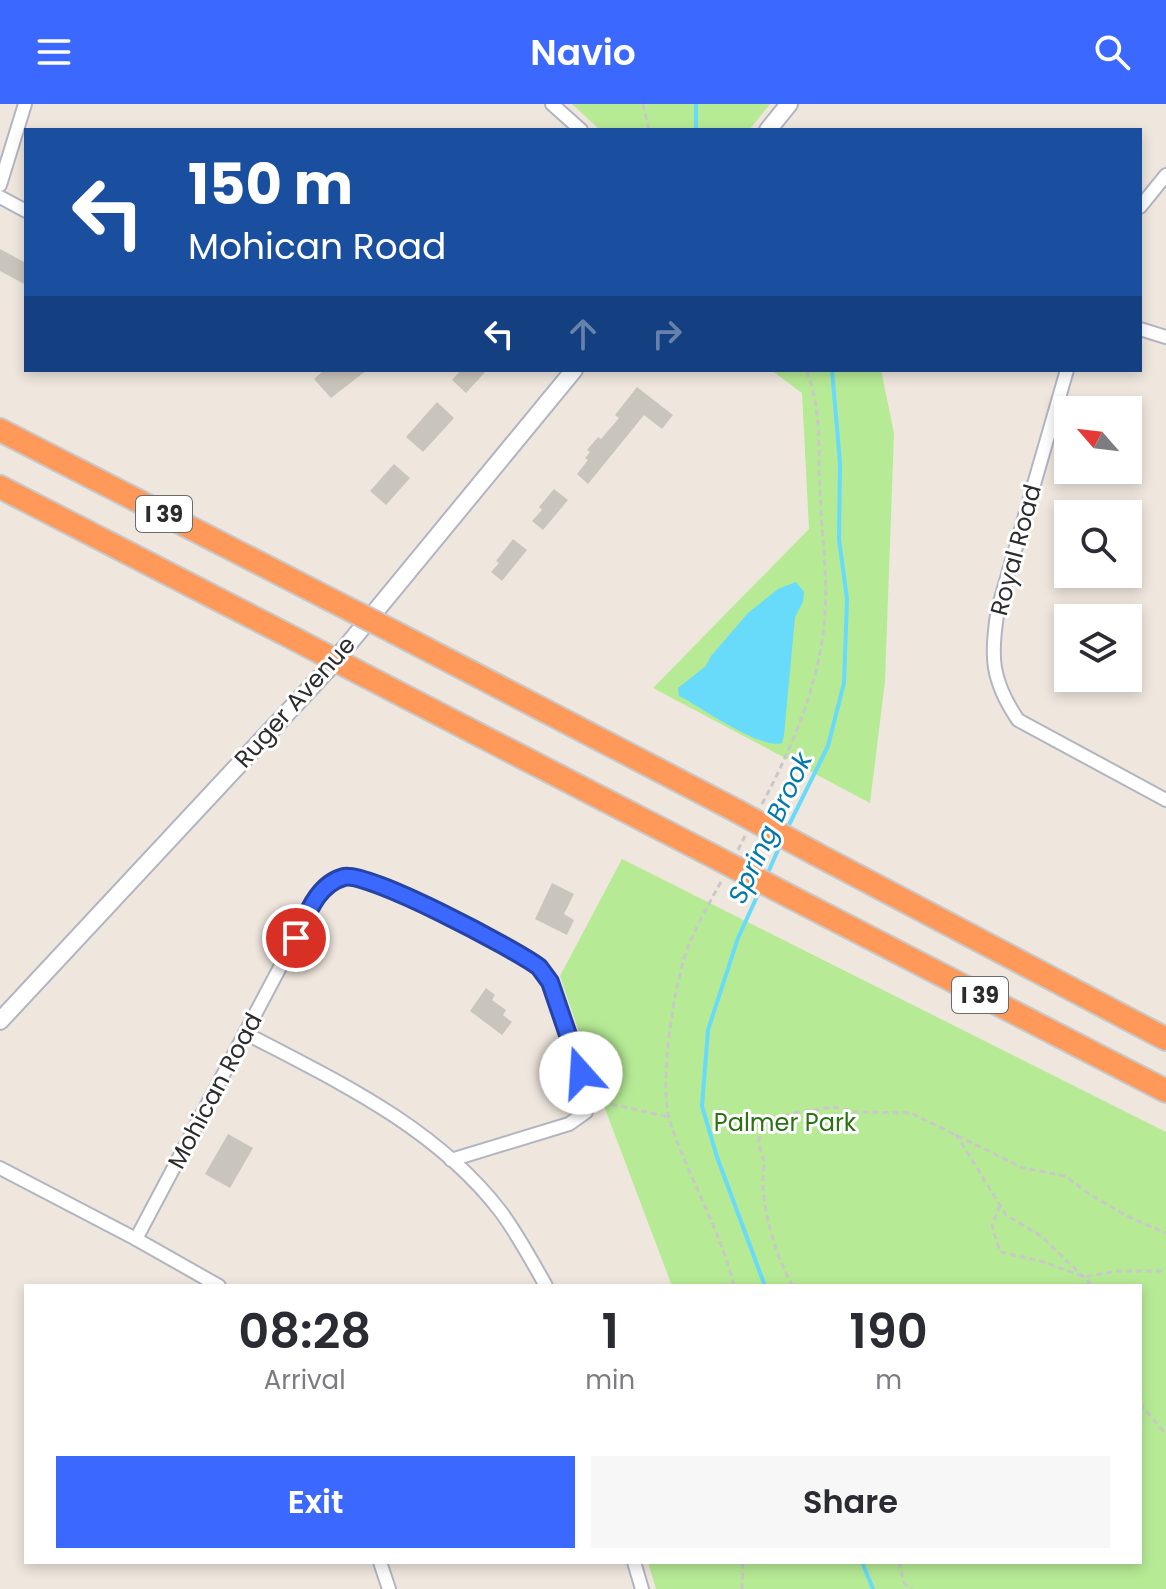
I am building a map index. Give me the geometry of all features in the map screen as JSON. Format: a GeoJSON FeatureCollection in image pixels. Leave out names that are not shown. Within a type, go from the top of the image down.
{"type":"FeatureCollection","features":[{"type":"Feature","properties":{"kind":"highway","name":"I 39"},"geometry":{"type":"LineString","coordinates":[[0,430],[737,811],[1166,1039]]}},
{"type":"Feature","properties":{"kind":"highway","name":"I 39"},"geometry":{"type":"LineString","coordinates":[[0,487],[1166,1091]]}},
{"type":"Feature","properties":{"kind":"street"},"geometry":{"type":"LineString","coordinates":[[0,185],[25,104]]}},
{"type":"Feature","properties":{"kind":"street"},"geometry":{"type":"LineString","coordinates":[[552,104],[579,128]]}},
{"type":"Feature","properties":{"kind":"street"},"geometry":{"type":"LineString","coordinates":[[774,128],[789,104]]}},
{"type":"Feature","properties":{"kind":"street"},"geometry":{"type":"LineString","coordinates":[[1142,205],[1166,175]]}},
{"type":"Feature","properties":{"kind":"street"},"geometry":{"type":"LineString","coordinates":[[0,197],[24,210]]}},
{"type":"Feature","properties":{"kind":"street"},"geometry":{"type":"LineString","coordinates":[[1142,330],[1166,337]]}},
{"type":"Feature","properties":{"kind":"street","name":"Ruger Avenue"},"geometry":{"type":"LineString","coordinates":[[0,1021],[328,669],[572,372]]}},
{"type":"Feature","properties":{"kind":"street","name":"Royal Road"},"geometry":{"type":"LineString","coordinates":[[1066,372],[998,609],[992,642],[994,672],[1018,720],[1166,800]]}},
{"type":"Feature","properties":{"kind":"street","name":"Mohican Road"},"geometry":{"type":"LineString","coordinates":[[136,1239],[321,890],[342,878],[354,876],[390,889],[539,967],[550,982],[590,1099]]}},
{"type":"Feature","properties":{"kind":"street"},"geometry":{"type":"LineString","coordinates":[[245,1033],[380,1106],[451,1160],[499,1210],[545,1284]]}},
{"type":"Feature","properties":{"kind":"street"},"geometry":{"type":"LineString","coordinates":[[451,1160],[569,1124],[586,1112],[590,1099]]}},
{"type":"Feature","properties":{"kind":"street"},"geometry":{"type":"LineString","coordinates":[[0,1168],[215,1284]]}},
{"type":"Feature","properties":{"kind":"street"},"geometry":{"type":"LineString","coordinates":[[381,1564],[389,1589]]}},
{"type":"Feature","properties":{"kind":"street"},"geometry":{"type":"LineString","coordinates":[[635,1564],[642,1589]]}},
{"type":"Feature","properties":{"kind":"path"},"geometry":{"type":"LineString","coordinates":[[643,104],[649,128]]}},
{"type":"Feature","properties":{"kind":"path"},"geometry":{"type":"LineString","coordinates":[[590,1099],[669,1117]]}},
{"type":"Feature","properties":{"kind":"path"},"geometry":{"type":"LineString","coordinates":[[792,1284],[777,1250],[763,1184],[766,1163],[758,1144],[761,1131],[772,1120],[793,1113],[834,1107],[857,1112],[911,1113],[1023,1168],[1065,1176],[1117,1210],[1166,1233]]}},
{"type":"Feature","properties":{"kind":"path"},"geometry":{"type":"LineString","coordinates":[[956,1134],[1006,1215],[1041,1236],[1091,1284]]}},
{"type":"Feature","properties":{"kind":"path"},"geometry":{"type":"LineString","coordinates":[[1000,1205],[992,1226],[1000,1252],[1044,1262],[1084,1277],[1118,1271],[1166,1271]]}},
{"type":"Feature","properties":{"kind":"path"},"geometry":{"type":"LineString","coordinates":[[1142,1406],[1166,1434]]}},
{"type":"Feature","properties":{"kind":"path"},"geometry":{"type":"LineString","coordinates":[[742,1589],[743,1564]]}},
{"type":"Feature","properties":{"kind":"path"},"geometry":{"type":"LineString","coordinates":[[899,1564],[904,1583],[912,1589]]}},
{"type":"Feature","properties":{"kind":"green space"},"geometry":{"type":"Polygon","coordinates":[[[572,104],[770,104],[751,128],[598,128],[572,104]]]}},
{"type":"Feature","properties":{"kind":"green space"},"geometry":{"type":"Polygon","coordinates":[[[774,372],[881,372],[894,433],[885,681],[870,803],[653,688],[809,529],[802,393],[774,372]]]}},
{"type":"Feature","properties":{"kind":"green space","name":"Palmer Park"},"geometry":{"type":"Polygon","coordinates":[[[622,859],[1166,1132],[1166,1589],[656,1589],[649,1564],[1142,1564],[1142,1284],[671,1284],[607,1114],[560,976],[622,859]]]}},
{"type":"Feature","properties":{"kind":"water"},"geometry":{"type":"Polygon","coordinates":[[[796,582],[804,592],[803,602],[795,617],[784,735],[782,743],[773,744],[719,720],[679,696],[678,688],[706,666],[748,613],[778,589],[796,582]]]}},
{"type":"Feature","properties":{"kind":"building"},"geometry":{"type":"Polygon","coordinates":[[[0,249],[24,262],[24,284],[0,271],[0,249]]]}},
{"type":"Feature","properties":{"kind":"building"},"geometry":{"type":"Polygon","coordinates":[[[322,372],[364,372],[331,398],[314,379],[322,372]]]}},
{"type":"Feature","properties":{"kind":"building"},"geometry":{"type":"Polygon","coordinates":[[[459,372],[485,372],[466,393],[452,380],[459,372]]]}},
{"type":"Feature","properties":{"kind":"building"},"geometry":{"type":"Polygon","coordinates":[[[637,387],[673,415],[662,429],[644,415],[588,484],[577,474],[588,460],[585,458],[590,452],[587,450],[619,418],[615,415],[637,387]]]}},
{"type":"Feature","properties":{"kind":"building"},"geometry":{"type":"Polygon","coordinates":[[[437,402],[454,418],[423,452],[406,437],[437,402]]]}},
{"type":"Feature","properties":{"kind":"building"},"geometry":{"type":"Polygon","coordinates":[[[394,464],[410,478],[386,505],[370,491],[394,464]]]}},
{"type":"Feature","properties":{"kind":"building"},"geometry":{"type":"Polygon","coordinates":[[[554,489],[568,500],[543,530],[532,521],[554,489]]]}},
{"type":"Feature","properties":{"kind":"building"},"geometry":{"type":"Polygon","coordinates":[[[513,539],[527,550],[502,581],[491,572],[513,539]]]}},
{"type":"Feature","properties":{"kind":"building"},"geometry":{"type":"Polygon","coordinates":[[[552,883],[574,894],[564,914],[574,920],[567,935],[535,919],[552,883]]]}},
{"type":"Feature","properties":{"kind":"building"},"geometry":{"type":"Polygon","coordinates":[[[486,988],[495,995],[492,1000],[506,1010],[503,1015],[512,1022],[502,1035],[470,1011],[486,988]]]}},
{"type":"Feature","properties":{"kind":"building"},"geometry":{"type":"Polygon","coordinates":[[[228,1134],[253,1148],[230,1188],[205,1174],[228,1134]]]}},
{"type":"Feature","properties":{"kind":"waterway","name":"Spring Brook"},"geometry":{"type":"LineString","coordinates":[[696,104],[696,128]]}},
{"type":"Feature","properties":{"kind":"waterway","name":"Spring Brook"},"geometry":{"type":"LineString","coordinates":[[786,831],[828,746],[844,683],[847,599],[839,539],[840,463],[832,372]]}},
{"type":"Feature","properties":{"kind":"waterway","name":"Spring Brook"},"geometry":{"type":"LineString","coordinates":[[767,875],[781,843]]}},
{"type":"Feature","properties":{"kind":"waterway","name":"Spring Brook"},"geometry":{"type":"LineString","coordinates":[[760,890],[738,938],[708,1030],[702,1106],[717,1157],[764,1284]]}},
{"type":"Feature","properties":{"kind":"waterway","name":"Spring Brook"},"geometry":{"type":"LineString","coordinates":[[863,1564],[873,1589]]}},
{"type":"Feature","properties":{"kind":"route"},"geometry":{"type":"LineString","coordinates":[[296,938],[321,890],[342,878],[354,876],[390,889],[539,967],[550,982],[581,1073]]}}]}
